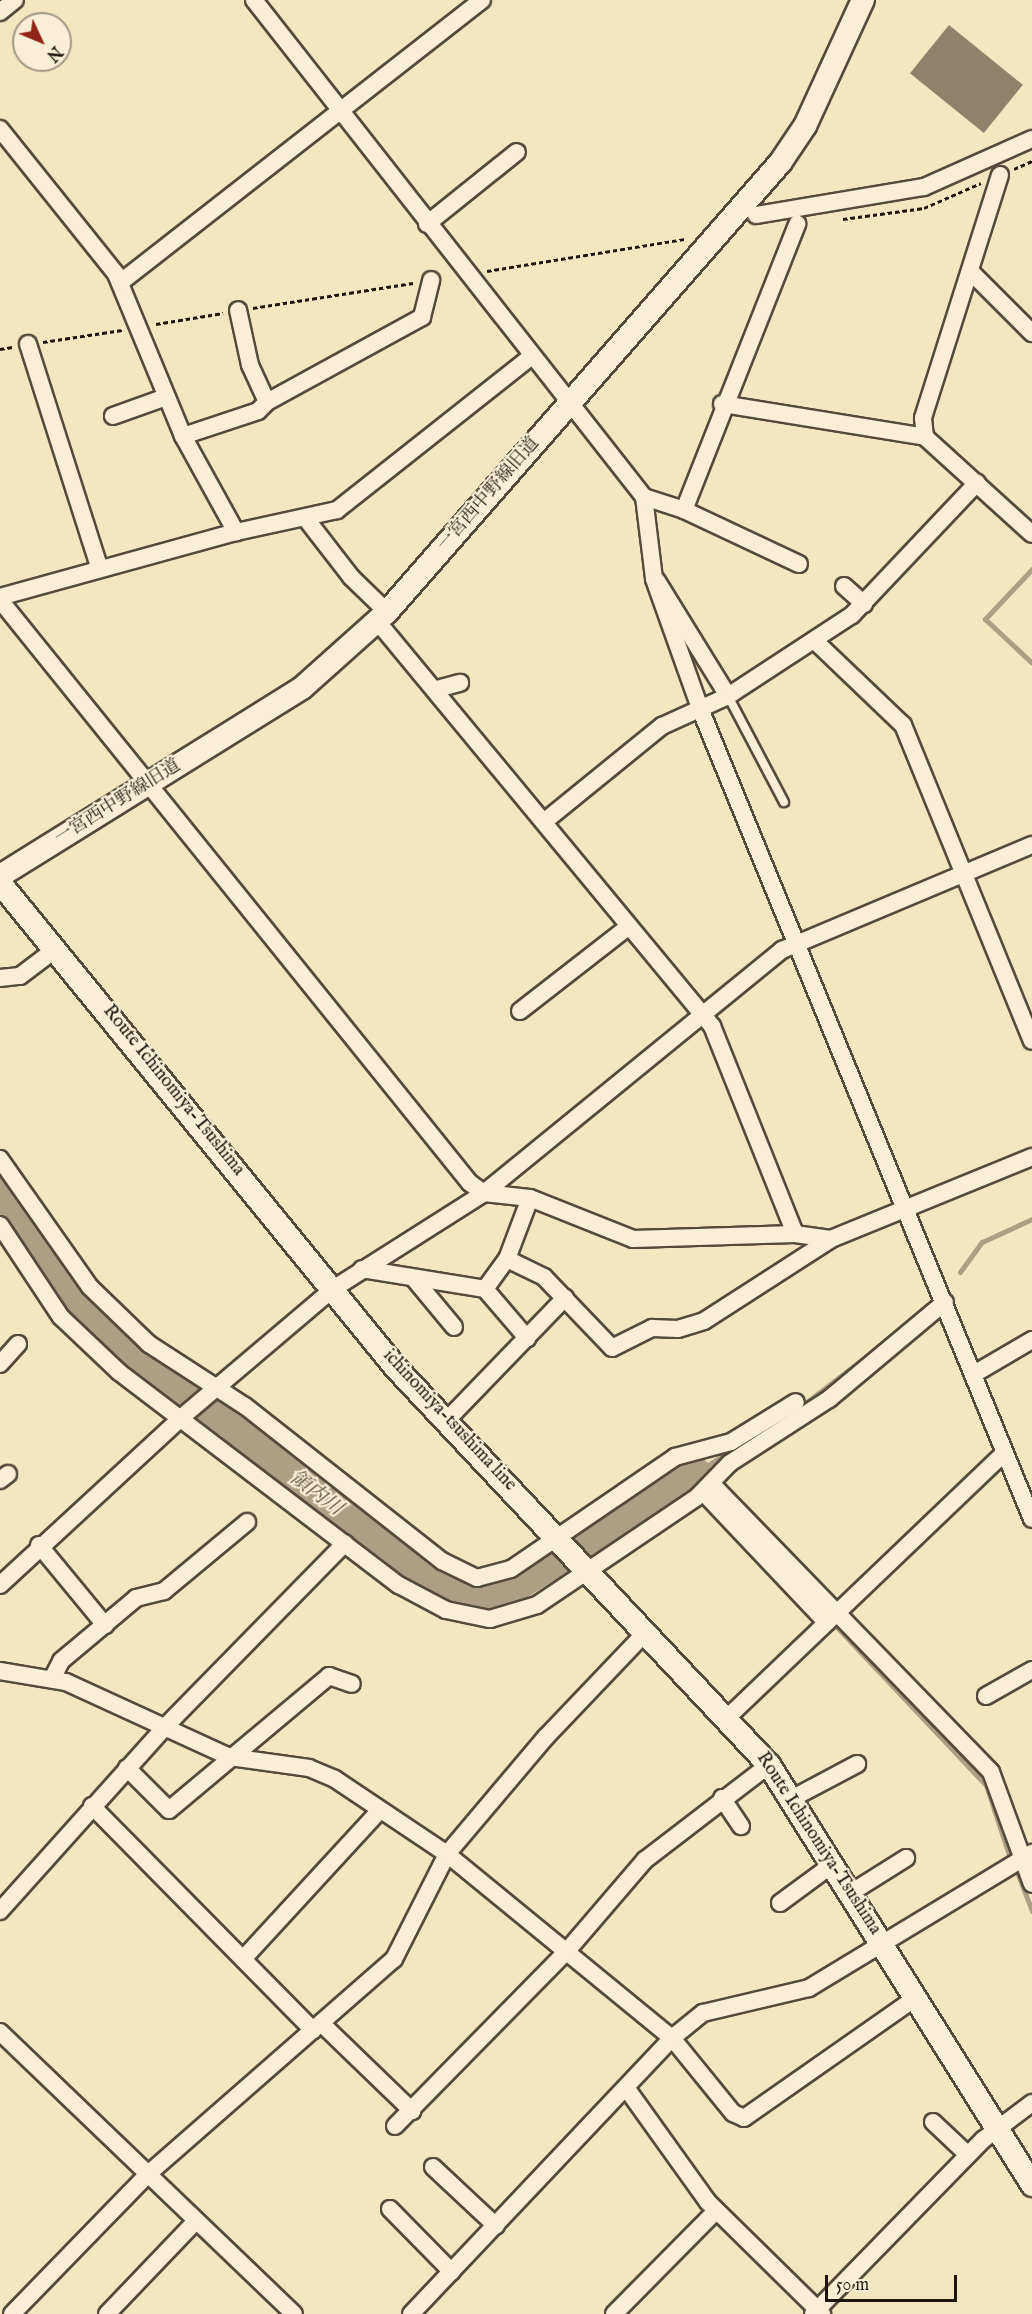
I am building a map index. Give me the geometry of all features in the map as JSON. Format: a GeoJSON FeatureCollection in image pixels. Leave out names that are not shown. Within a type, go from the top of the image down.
{"type":"FeatureCollection","features":[{"type":"Feature","properties":{"kind":"main road","name":"一宮西中野線旧道"},"geometry":{"type":"LineString","coordinates":[[0,876],[302,688],[382,616],[780,163],[805,126],[863,0]]}},
{"type":"Feature","properties":{"kind":"main road","name":"Route Ichinomiya-Tsushima"},"geometry":{"type":"LineString","coordinates":[[0,883],[57,948],[333,1289]]}},
{"type":"Feature","properties":{"kind":"main road","name":"ichinomiya-tsushima line"},"geometry":{"type":"LineString","coordinates":[[333,1289],[447,1420],[558,1538]]}},
{"type":"Feature","properties":{"kind":"main road","name":"Route Ichinomiya-Tsushima"},"geometry":{"type":"LineString","coordinates":[[558,1538],[728,1717],[769,1765],[852,1892],[1032,2185]]}},
{"type":"Feature","properties":{"kind":"street"},"geometry":{"type":"LineString","coordinates":[[0,12],[15,0]]}},
{"type":"Feature","properties":{"kind":"street"},"geometry":{"type":"LineString","coordinates":[[254,0],[568,404],[644,497],[654,579],[701,711],[1032,1519]]}},
{"type":"Feature","properties":{"kind":"street"},"geometry":{"type":"LineString","coordinates":[[121,282],[482,0]]}},
{"type":"Feature","properties":{"kind":"street"},"geometry":{"type":"LineString","coordinates":[[0,129],[121,282],[183,436],[236,532]]}},
{"type":"Feature","properties":{"kind":"street"},"geometry":{"type":"LineString","coordinates":[[756,215],[924,187],[1032,139]]}},
{"type":"Feature","properties":{"kind":"street"},"geometry":{"type":"LineString","coordinates":[[427,224],[517,152]]}},
{"type":"Feature","properties":{"kind":"street"},"geometry":{"type":"LineString","coordinates":[[925,437],[922,418],[1000,174]]}},
{"type":"Feature","properties":{"kind":"street"},"geometry":{"type":"LineString","coordinates":[[684,510],[722,404],[797,224]]}},
{"type":"Feature","properties":{"kind":"street"},"geometry":{"type":"LineString","coordinates":[[970,271],[1032,333]]}},
{"type":"Feature","properties":{"kind":"street"},"geometry":{"type":"LineString","coordinates":[[183,436],[258,411],[267,402],[416,321],[431,298],[430,280]]}},
{"type":"Feature","properties":{"kind":"street"},"geometry":{"type":"LineString","coordinates":[[238,310],[250,365],[267,402]]}},
{"type":"Feature","properties":{"kind":"street"},"geometry":{"type":"LineString","coordinates":[[28,344],[99,567]]}},
{"type":"Feature","properties":{"kind":"street"},"geometry":{"type":"LineString","coordinates":[[532,356],[337,510],[307,520],[236,532],[99,567],[0,599],[147,785],[470,1183],[484,1193],[530,1198],[633,1239],[795,1234],[831,1239]]}},
{"type":"Feature","properties":{"kind":"street"},"geometry":{"type":"LineString","coordinates":[[114,416],[166,397]]}},
{"type":"Feature","properties":{"kind":"street"},"geometry":{"type":"LineString","coordinates":[[722,404],[925,437],[1032,534]]}},
{"type":"Feature","properties":{"kind":"street"},"geometry":{"type":"LineString","coordinates":[[545,821],[662,726],[701,711],[816,642],[864,604],[977,483]]}},
{"type":"Feature","properties":{"kind":"street"},"geometry":{"type":"LineString","coordinates":[[644,497],[684,510],[799,564]]}},
{"type":"Feature","properties":{"kind":"street"},"geometry":{"type":"LineString","coordinates":[[307,520],[437,689],[711,1026],[795,1234]]}},
{"type":"Feature","properties":{"kind":"street"},"geometry":{"type":"LineString","coordinates":[[654,579],[671,597],[728,696]]}},
{"type":"Feature","properties":{"kind":"street"},"geometry":{"type":"LineString","coordinates":[[844,586],[864,604]]}},
{"type":"Feature","properties":{"kind":"street"},"geometry":{"type":"LineString","coordinates":[[816,642],[903,725],[1032,1041]]}},
{"type":"Feature","properties":{"kind":"street"},"geometry":{"type":"LineString","coordinates":[[437,689],[460,683]]}},
{"type":"Feature","properties":{"kind":"street"},"geometry":{"type":"LineString","coordinates":[[1,1583],[39,1545],[182,1417],[333,1289],[484,1193],[700,1014],[796,942],[1032,845]]}},
{"type":"Feature","properties":{"kind":"street"},"geometry":{"type":"LineString","coordinates":[[520,1011],[629,926]]}},
{"type":"Feature","properties":{"kind":"street"},"geometry":{"type":"LineString","coordinates":[[0,978],[20,976],[57,948]]}},
{"type":"Feature","properties":{"kind":"street"},"geometry":{"type":"LineString","coordinates":[[507,1259],[544,1277],[612,1347],[652,1328],[678,1329],[704,1322],[831,1239],[1032,1157]]}},
{"type":"Feature","properties":{"kind":"street"},"geometry":{"type":"LineString","coordinates":[[0,1159],[109,1308],[149,1344],[216,1389],[442,1561],[477,1578],[511,1569],[675,1457],[731,1442],[796,1402]]}},
{"type":"Feature","properties":{"kind":"street"},"geometry":{"type":"LineString","coordinates":[[485,1289],[507,1259],[530,1198]]}},
{"type":"Feature","properties":{"kind":"street"},"geometry":{"type":"LineString","coordinates":[[0,1226],[82,1341],[423,1600],[468,1617],[515,1614],[589,1571],[707,1488],[730,1463],[829,1399],[945,1302]]}},
{"type":"Feature","properties":{"kind":"street"},"geometry":{"type":"LineString","coordinates":[[362,1269],[415,1280],[485,1289],[527,1338]]}},
{"type":"Feature","properties":{"kind":"street"},"geometry":{"type":"LineString","coordinates":[[415,1280],[454,1327]]}},
{"type":"Feature","properties":{"kind":"street"},"geometry":{"type":"LineString","coordinates":[[447,1420],[565,1298]]}},
{"type":"Feature","properties":{"kind":"street"},"geometry":{"type":"LineString","coordinates":[[974,1374],[1032,1340]]}},
{"type":"Feature","properties":{"kind":"street"},"geometry":{"type":"LineString","coordinates":[[0,1364],[18,1344]]}},
{"type":"Feature","properties":{"kind":"street"},"geometry":{"type":"LineString","coordinates":[[728,1717],[1004,1453]]}},
{"type":"Feature","properties":{"kind":"street"},"geometry":{"type":"LineString","coordinates":[[707,1488],[833,1618],[991,1772],[1027,1855],[1032,1884]]}},
{"type":"Feature","properties":{"kind":"street"},"geometry":{"type":"LineString","coordinates":[[52,1679],[61,1661],[136,1598],[164,1591],[247,1522]]}},
{"type":"Feature","properties":{"kind":"street"},"geometry":{"type":"LineString","coordinates":[[0,1911],[165,1727],[345,1543]]}},
{"type":"Feature","properties":{"kind":"street"},"geometry":{"type":"LineString","coordinates":[[39,1545],[105,1625]]}},
{"type":"Feature","properties":{"kind":"street"},"geometry":{"type":"LineString","coordinates":[[12,2314],[147,2175],[317,2027],[406,1944],[447,1854],[546,1737],[647,1631]]}},
{"type":"Feature","properties":{"kind":"street"},"geometry":{"type":"LineString","coordinates":[[986,1696],[1032,1670]]}},
{"type":"Feature","properties":{"kind":"street"},"geometry":{"type":"LineString","coordinates":[[0,1671],[52,1679],[230,1757],[309,1768],[336,1779],[380,1811],[447,1854],[672,2037],[733,2113],[744,2118],[917,1997]]}},
{"type":"Feature","properties":{"kind":"street"},"geometry":{"type":"LineString","coordinates":[[127,1768],[169,1810],[329,1676],[352,1684]]}},
{"type":"Feature","properties":{"kind":"street"},"geometry":{"type":"LineString","coordinates":[[791,1799],[857,1764]]}},
{"type":"Feature","properties":{"kind":"street"},"geometry":{"type":"LineString","coordinates":[[395,2126],[567,1951],[645,1860],[722,1798],[769,1765]]}},
{"type":"Feature","properties":{"kind":"street"},"geometry":{"type":"LineString","coordinates":[[722,1798],[741,1826]]}},
{"type":"Feature","properties":{"kind":"street"},"geometry":{"type":"LineString","coordinates":[[92,1806],[243,1959],[412,2110]]}},
{"type":"Feature","properties":{"kind":"street"},"geometry":{"type":"LineString","coordinates":[[243,1959],[380,1811]]}},
{"type":"Feature","properties":{"kind":"street"},"geometry":{"type":"LineString","coordinates":[[411,2314],[627,2089],[672,2037],[703,2013],[809,1988],[881,1940],[1027,1855]]}},
{"type":"Feature","properties":{"kind":"street"},"geometry":{"type":"LineString","coordinates":[[852,1892],[906,1858]]}},
{"type":"Feature","properties":{"kind":"street"},"geometry":{"type":"LineString","coordinates":[[780,1903],[833,1864]]}},
{"type":"Feature","properties":{"kind":"street"},"geometry":{"type":"LineString","coordinates":[[0,2032],[294,2314]]}},
{"type":"Feature","properties":{"kind":"street"},"geometry":{"type":"LineString","coordinates":[[627,2089],[717,2211],[817,2313],[968,2155],[996,2128],[1032,2103]]}},
{"type":"Feature","properties":{"kind":"street"},"geometry":{"type":"LineString","coordinates":[[933,2122],[968,2155]]}},
{"type":"Feature","properties":{"kind":"street"},"geometry":{"type":"LineString","coordinates":[[433,2167],[496,2226]]}},
{"type":"Feature","properties":{"kind":"street"},"geometry":{"type":"LineString","coordinates":[[390,2209],[452,2272]]}},
{"type":"Feature","properties":{"kind":"street"},"geometry":{"type":"LineString","coordinates":[[614,2314],[717,2211]]}},
{"type":"Feature","properties":{"kind":"street"},"geometry":{"type":"LineString","coordinates":[[107,2314],[196,2221]]}},
{"type":"Feature","properties":{"kind":"lane"},"geometry":{"type":"LineString","coordinates":[[728,696],[784,802]]}},
{"type":"Feature","properties":{"kind":"path"},"geometry":{"type":"LineString","coordinates":[[839,220],[924,208],[1032,161]]}},
{"type":"Feature","properties":{"kind":"path"},"geometry":{"type":"LineString","coordinates":[[466,274],[689,238]]}},
{"type":"Feature","properties":{"kind":"path"},"geometry":{"type":"LineString","coordinates":[[0,349],[430,280]]}},
{"type":"Feature","properties":{"kind":"building"},"geometry":{"type":"Polygon","coordinates":[[[949,25],[1023,85],[984,133],[910,73],[949,25]]]}},
{"type":"Feature","properties":{"kind":"waterway"},"geometry":{"type":"LineString","coordinates":[[1032,569],[985,619],[1032,663]]}},
{"type":"Feature","properties":{"kind":"waterway","name":"領内川"},"geometry":{"type":"LineString","coordinates":[[0,1186],[95,1324],[425,1576],[451,1589],[480,1595],[509,1590],[695,1473]]}},
{"type":"Feature","properties":{"kind":"waterway"},"geometry":{"type":"LineString","coordinates":[[960,1272],[982,1242],[1032,1219]]}},
{"type":"Feature","properties":{"kind":"waterway"},"geometry":{"type":"LineString","coordinates":[[914,1317],[926,1307]]}},
{"type":"Feature","properties":{"kind":"waterway"},"geometry":{"type":"LineString","coordinates":[[799,1408],[886,1341]]}},
{"type":"Feature","properties":{"kind":"waterway"},"geometry":{"type":"LineString","coordinates":[[705,1484],[695,1473],[735,1448]]}},
{"type":"Feature","properties":{"kind":"waterway"},"geometry":{"type":"LineString","coordinates":[[835,1625],[986,1785],[1010,1858]]}},
{"type":"Feature","properties":{"kind":"waterway"},"geometry":{"type":"LineString","coordinates":[[1017,1872],[1032,1911]]}}]}
